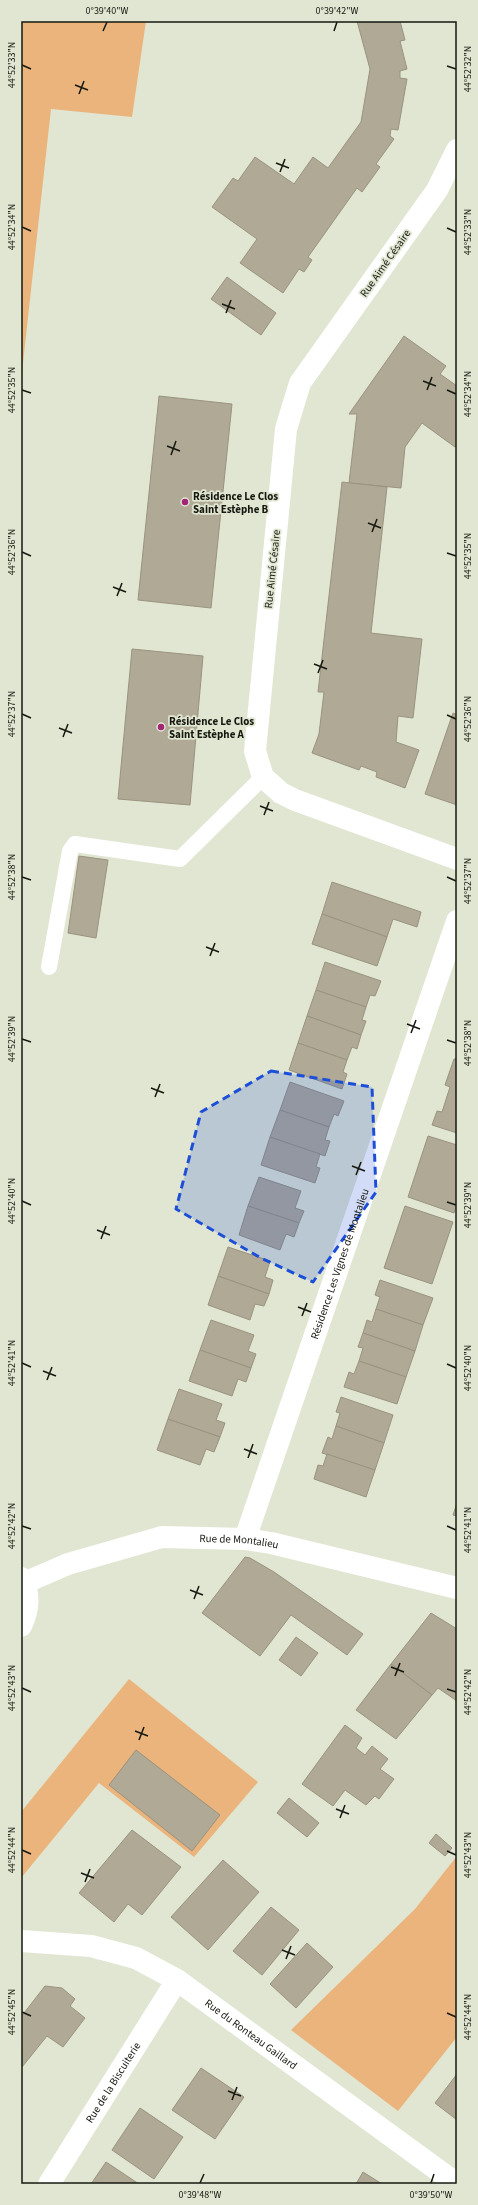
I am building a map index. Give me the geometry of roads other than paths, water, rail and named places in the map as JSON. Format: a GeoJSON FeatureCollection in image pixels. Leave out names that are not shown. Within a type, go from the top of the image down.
{"type":"FeatureCollection","features":[{"type":"Feature","properties":{"kind":"street","name":"Rue Aimé Césaire"},"geometry":{"type":"LineString","coordinates":[[263,777],[255,751],[286,429],[300,383],[437,190],[457,150]]}},
{"type":"Feature","properties":{"kind":"street"},"geometry":{"type":"LineString","coordinates":[[263,777],[281,793],[295,800],[457,859]]}},
{"type":"Feature","properties":{"kind":"street","name":"Résidence Les Vignes de Montalieu"},"geometry":{"type":"LineString","coordinates":[[245,1539],[457,921]]}},
{"type":"Feature","properties":{"kind":"street","name":"Rue de Montalieu"},"geometry":{"type":"LineString","coordinates":[[22,1581],[68,1564],[162,1537],[245,1539],[271,1543],[457,1588]]}},
{"type":"Feature","properties":{"kind":"street"},"geometry":{"type":"LineString","coordinates":[[21,1626],[26,1614],[28,1598],[22,1581]]}},
{"type":"Feature","properties":{"kind":"street","name":"Rue du Ronteau Gaillard"},"geometry":{"type":"LineString","coordinates":[[21,1941],[99,1948],[136,1958],[177,1980],[457,2184]]}},
{"type":"Feature","properties":{"kind":"street","name":"Rue de la Biscuiterie"},"geometry":{"type":"LineString","coordinates":[[49,2184],[177,1980]]}},
{"type":"Feature","properties":{"kind":"lane"},"geometry":{"type":"LineString","coordinates":[[49,967],[70,851],[75,844],[180,859],[263,777]]}},
{"type":"Feature","properties":{"kind":"place","name":"Résidence Le Clos Saint Estèphe B"},"geometry":{"type":"Point","coordinates":[185,502]}},
{"type":"Feature","properties":{"kind":"place","name":"Résidence Le Clos Saint Estèphe A"},"geometry":{"type":"Point","coordinates":[161,727]}}]}
